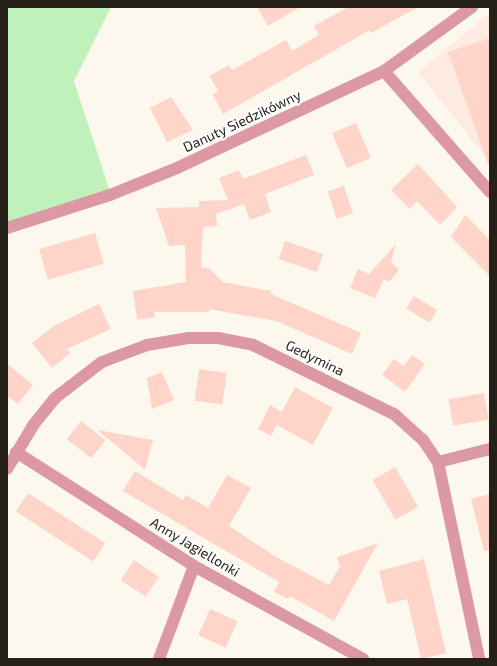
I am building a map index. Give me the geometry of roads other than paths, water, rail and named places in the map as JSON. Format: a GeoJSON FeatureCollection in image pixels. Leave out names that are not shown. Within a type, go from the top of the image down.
{"type":"FeatureCollection","features":[{"type":"Feature","properties":{"kind":"street","name":"Danuty Siedzikówny"},"geometry":{"type":"LineString","coordinates":[[7,228],[110,195],[384,71],[472,7]]}},
{"type":"Feature","properties":{"kind":"street"},"geometry":{"type":"LineString","coordinates":[[384,71],[490,192]]}},
{"type":"Feature","properties":{"kind":"street","name":"Gedymina"},"geometry":{"type":"LineString","coordinates":[[7,469],[16,452],[55,398],[102,362],[147,345],[218,338],[253,345],[394,414],[423,440],[438,462],[479,659]]}},
{"type":"Feature","properties":{"kind":"street"},"geometry":{"type":"LineString","coordinates":[[438,462],[490,449]]}},
{"type":"Feature","properties":{"kind":"street","name":"Anny Jagiellonki"},"geometry":{"type":"LineString","coordinates":[[16,452],[194,566],[363,659]]}},
{"type":"Feature","properties":{"kind":"street"},"geometry":{"type":"LineString","coordinates":[[159,659],[194,566]]}}]}
